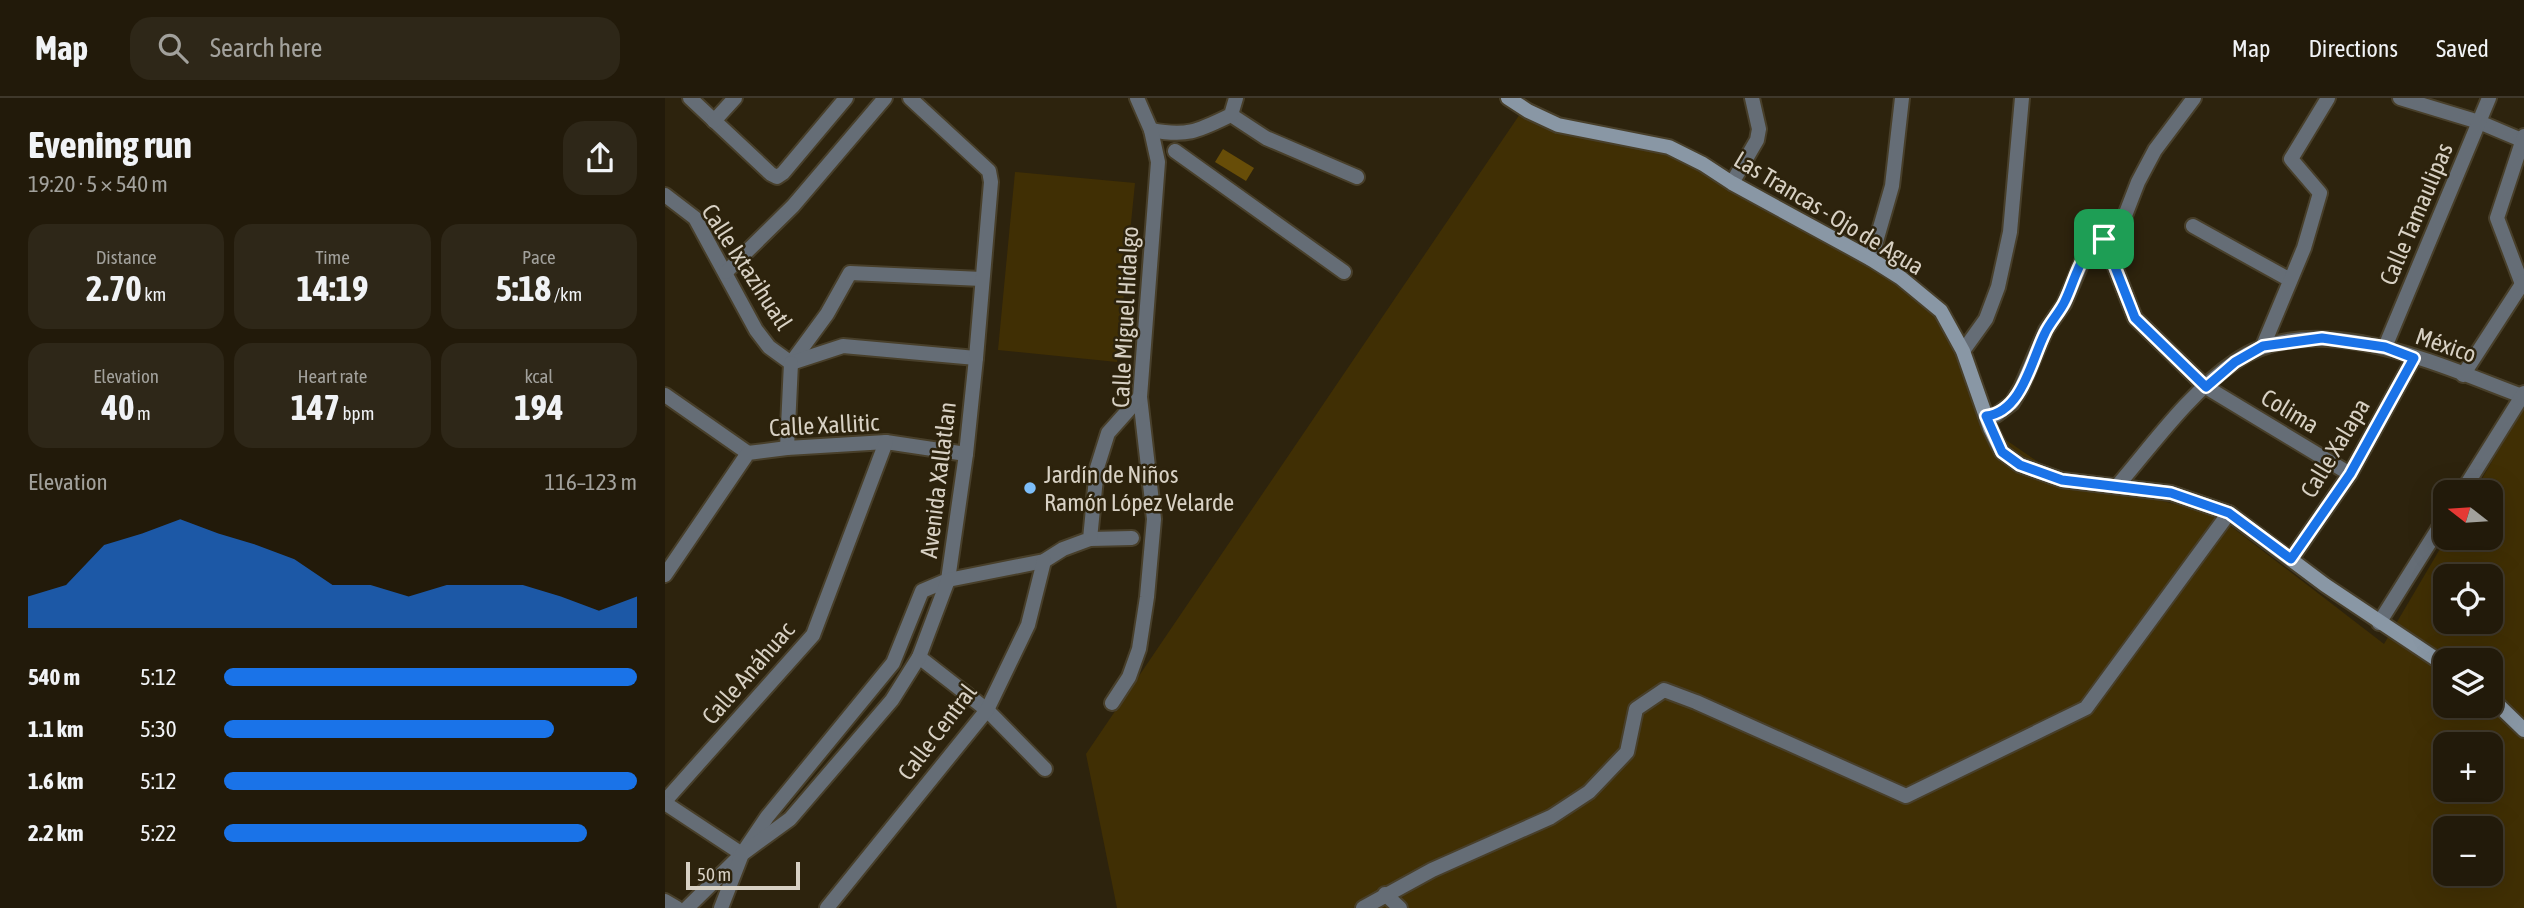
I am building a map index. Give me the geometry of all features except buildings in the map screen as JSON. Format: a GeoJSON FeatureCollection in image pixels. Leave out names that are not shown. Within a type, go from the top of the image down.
{"type":"FeatureCollection","features":[{"type":"Feature","properties":{"kind":"street"},"geometry":{"type":"LineString","coordinates":[[690,98],[777,177],[846,98]]}},
{"type":"Feature","properties":{"kind":"street"},"geometry":{"type":"LineString","coordinates":[[714,121],[735,98]]}},
{"type":"Feature","properties":{"kind":"street"},"geometry":{"type":"LineString","coordinates":[[726,272],[793,206],[885,98]]}},
{"type":"Feature","properties":{"kind":"street","name":"Avenida Xallatlan"},"geometry":{"type":"LineString","coordinates":[[687,908],[742,854],[767,817],[893,663],[922,591],[948,580],[966,454],[991,182],[989,171],[910,98]]}},
{"type":"Feature","properties":{"kind":"street","name":"Calle Miguel Hidalgo"},"geometry":{"type":"LineString","coordinates":[[1112,703],[1129,677],[1139,649],[1154,519],[1140,397],[1158,162],[1151,130],[1137,98]]}},
{"type":"Feature","properties":{"kind":"street"},"geometry":{"type":"LineString","coordinates":[[1231,116],[1236,98]]}},
{"type":"Feature","properties":{"kind":"street","name":"Las Trancas - Ojo de Agua"},"geometry":{"type":"LineString","coordinates":[[1509,98],[1528,111],[1558,125],[1669,147],[1871,259],[1901,278],[1941,311],[1963,351],[2002,452],[2020,465],[2062,480],[2171,493],[2229,513],[2379,623],[2433,657]]}},
{"type":"Feature","properties":{"kind":"street"},"geometry":{"type":"LineString","coordinates":[[1732,183],[1757,141],[1759,129],[1752,98]]}},
{"type":"Feature","properties":{"kind":"street"},"geometry":{"type":"LineString","coordinates":[[1871,259],[1892,186],[1902,98]]}},
{"type":"Feature","properties":{"kind":"street"},"geometry":{"type":"LineString","coordinates":[[1963,351],[1986,319],[1998,287],[2010,232],[2022,98]]}},
{"type":"Feature","properties":{"kind":"street"},"geometry":{"type":"LineString","coordinates":[[1986,416],[1996,415],[2017,396],[2046,330],[2064,304],[2085,255],[2094,243],[2104,239],[2117,228],[2126,213],[2137,182],[2155,150],[2194,98]]}},
{"type":"Feature","properties":{"kind":"street"},"geometry":{"type":"LineString","coordinates":[[2263,346],[2304,248],[2320,193],[2291,159],[2328,98]]}},
{"type":"Feature","properties":{"kind":"street"},"geometry":{"type":"LineString","coordinates":[[2400,98],[2479,122],[2523,139],[2497,218],[2523,283],[2463,375]]}},
{"type":"Feature","properties":{"kind":"street","name":"Calle Tamaulipas"},"geometry":{"type":"LineString","coordinates":[[2385,347],[2489,98]]}},
{"type":"Feature","properties":{"kind":"street"},"geometry":{"type":"LineString","coordinates":[[1158,162],[1175,151],[1193,133],[1231,116]]}},
{"type":"Feature","properties":{"kind":"street"},"geometry":{"type":"LineString","coordinates":[[1231,116],[1266,138],[1357,177]]}},
{"type":"Feature","properties":{"kind":"street"},"geometry":{"type":"LineString","coordinates":[[1151,130],[1171,134],[1193,133]]}},
{"type":"Feature","properties":{"kind":"street"},"geometry":{"type":"LineString","coordinates":[[1175,151],[1345,272]]}},
{"type":"Feature","properties":{"kind":"street","name":"Calle Ixtazihuatl"},"geometry":{"type":"LineString","coordinates":[[665,195],[695,218],[755,330],[769,347],[791,363]]}},
{"type":"Feature","properties":{"kind":"street"},"geometry":{"type":"LineString","coordinates":[[2193,226],[2290,280]]}},
{"type":"Feature","properties":{"kind":"street","name":"Colima"},"geometry":{"type":"LineString","coordinates":[[2104,239],[2135,318],[2206,387],[2350,474]]}},
{"type":"Feature","properties":{"kind":"street"},"geometry":{"type":"LineString","coordinates":[[787,447],[791,363],[827,314],[850,273],[982,279]]}},
{"type":"Feature","properties":{"kind":"street","name":"México"},"geometry":{"type":"LineString","coordinates":[[2118,485],[2206,387],[2235,362],[2263,346],[2322,338],[2385,347],[2523,395]]}},
{"type":"Feature","properties":{"kind":"street"},"geometry":{"type":"LineString","coordinates":[[791,363],[843,346],[976,358]]}},
{"type":"Feature","properties":{"kind":"street","name":"Calle Xalapa"},"geometry":{"type":"LineString","coordinates":[[2291,559],[2350,474],[2414,358]]}},
{"type":"Feature","properties":{"kind":"street"},"geometry":{"type":"LineString","coordinates":[[665,395],[748,453]]}},
{"type":"Feature","properties":{"kind":"street"},"geometry":{"type":"LineString","coordinates":[[2470,480],[2523,395]]}},
{"type":"Feature","properties":{"kind":"street"},"geometry":{"type":"LineString","coordinates":[[1090,539],[1097,468],[1108,433],[1140,397]]}},
{"type":"Feature","properties":{"kind":"street","name":"Calle Xallitic"},"geometry":{"type":"LineString","coordinates":[[665,575],[748,453],[787,447],[886,442],[966,454]]}},
{"type":"Feature","properties":{"kind":"street","name":"Calle Anáhuac"},"geometry":{"type":"LineString","coordinates":[[665,802],[813,635],[886,442]]}},
{"type":"Feature","properties":{"kind":"street"},"geometry":{"type":"LineString","coordinates":[[1363,908],[1432,870],[1551,817],[1588,792],[1627,752],[1636,709],[1664,691],[1696,702],[1906,796],[2086,708],[2229,513]]}},
{"type":"Feature","properties":{"kind":"street"},"geometry":{"type":"LineString","coordinates":[[721,908],[742,854],[789,819],[893,700],[919,657],[948,580],[1044,561],[1090,539],[1132,538]]}},
{"type":"Feature","properties":{"kind":"street"},"geometry":{"type":"LineString","coordinates":[[2379,623],[2433,538]]}},
{"type":"Feature","properties":{"kind":"street","name":"Calle Central"},"geometry":{"type":"LineString","coordinates":[[827,908],[988,710],[1028,625],[1044,561]]}},
{"type":"Feature","properties":{"kind":"street"},"geometry":{"type":"LineString","coordinates":[[919,657],[988,710],[1045,769]]}},
{"type":"Feature","properties":{"kind":"street"},"geometry":{"type":"LineString","coordinates":[[893,663],[906,678]]}},
{"type":"Feature","properties":{"kind":"street"},"geometry":{"type":"LineString","coordinates":[[2503,710],[2524,730]]}},
{"type":"Feature","properties":{"kind":"street"},"geometry":{"type":"LineString","coordinates":[[665,802],[742,854]]}},
{"type":"Feature","properties":{"kind":"street"},"geometry":{"type":"LineString","coordinates":[[1385,894],[1400,908]]}},
{"type":"Feature","properties":{"kind":"street"},"geometry":{"type":"LineString","coordinates":[[665,901],[677,908]]}},
{"type":"Feature","properties":{"kind":"shaded area"},"geometry":{"type":"Polygon","coordinates":[[[1520,114],[1686,149],[1935,306],[1993,431],[2057,475],[2215,514],[2384,644],[2439,550],[2503,550],[2503,480],[2481,480],[2524,407],[2524,908],[1117,908],[1086,754],[1520,114]]]}},
{"type":"Feature","properties":{"kind":"shaded area"},"geometry":{"type":"Polygon","coordinates":[[[1015,172],[1135,183],[1117,362],[998,350],[1015,172]]]}},
{"type":"Feature","properties":{"kind":"place","name":"Jardín de Niños Ramón López Velarde"},"geometry":{"type":"Point","coordinates":[1030,488]}},
{"type":"Feature","properties":{"kind":"route"},"geometry":{"type":"LineString","coordinates":[[2104,239],[2135,318],[2206,387],[2235,362],[2263,346],[2322,338],[2385,347],[2414,358],[2350,474],[2291,559],[2229,513],[2171,493],[2062,480],[2020,465],[2002,452],[1986,416],[1996,415],[2012,402],[2021,388],[2046,330],[2064,304],[2085,255],[2094,243],[2104,239]]}}]}
